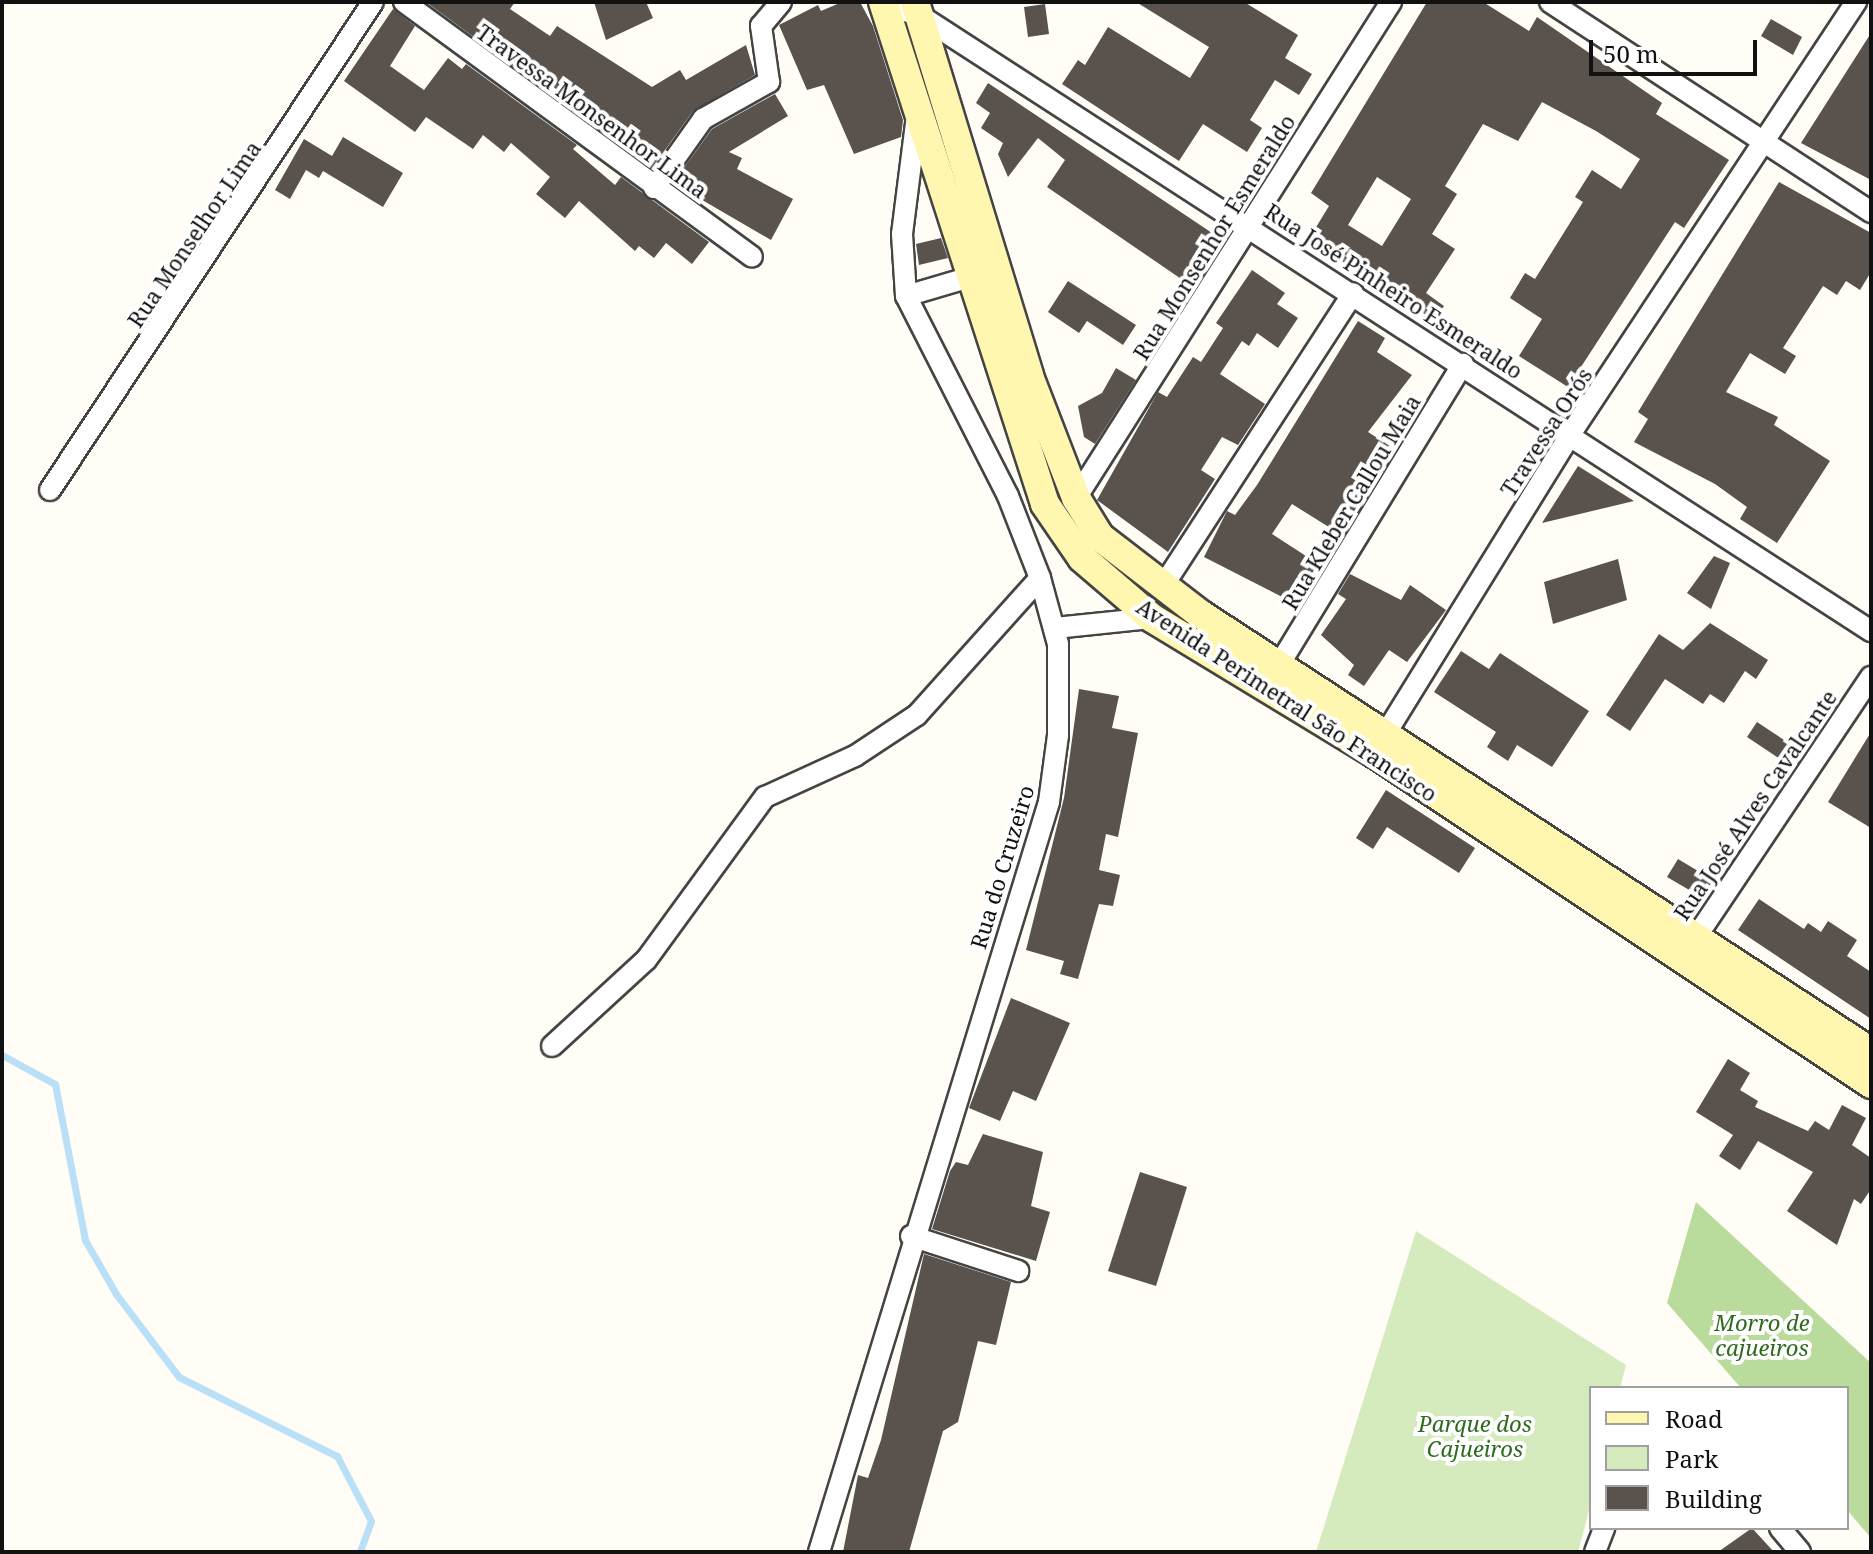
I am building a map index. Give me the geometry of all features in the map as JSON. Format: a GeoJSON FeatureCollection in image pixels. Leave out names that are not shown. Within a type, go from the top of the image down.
{"type":"FeatureCollection","features":[{"type":"Feature","properties":{"kind":"main road","name":"Avenida Perimetral São Francisco"},"geometry":{"type":"LineString","coordinates":[[884,4],[970,277],[1050,515],[1082,558],[1152,618],[1380,744]]}},
{"type":"Feature","properties":{"kind":"main road","name":"Avenida Perimetral São Francisco"},"geometry":{"type":"LineString","coordinates":[[917,9],[1029,376],[1076,498],[1100,537],[1163,586],[1279,665],[1380,744],[1687,949],[1871,1084]]}},
{"type":"Feature","properties":{"kind":"main road","name":"Avenida Perimetral São Francisco"},"geometry":{"type":"LineString","coordinates":[[1687,949],[1871,1052]]}},
{"type":"Feature","properties":{"kind":"street","name":"Rua Monselhor Lima"},"geometry":{"type":"LineString","coordinates":[[50,490],[373,2]]}},
{"type":"Feature","properties":{"kind":"street","name":"Travessa Monsenhor Lima"},"geometry":{"type":"LineString","coordinates":[[404,2],[752,257]]}},
{"type":"Feature","properties":{"kind":"street"},"geometry":{"type":"LineString","coordinates":[[654,188],[703,119],[769,82],[761,26],[781,2]]}},
{"type":"Feature","properties":{"kind":"street","name":"Rua Monsenhor Esmeraldo"},"geometry":{"type":"LineString","coordinates":[[1076,498],[1391,2]]}},
{"type":"Feature","properties":{"kind":"street"},"geometry":{"type":"LineString","coordinates":[[1550,2],[1871,212]]}},
{"type":"Feature","properties":{"kind":"street","name":"Travessa Orós"},"geometry":{"type":"LineString","coordinates":[[1380,744],[1571,433],[1767,142],[1856,2]]}},
{"type":"Feature","properties":{"kind":"street","name":"Rua José Pinheiro Esmeraldo"},"geometry":{"type":"LineString","coordinates":[[884,4],[917,9],[1871,631]]}},
{"type":"Feature","properties":{"kind":"street","name":"Rua do Cruzeiro"},"geometry":{"type":"LineString","coordinates":[[819,1552],[911,1236],[1049,802],[1060,688],[1055,628],[1040,578],[1008,496],[906,296],[902,234],[919,108]]}},
{"type":"Feature","properties":{"kind":"street"},"geometry":{"type":"LineString","coordinates":[[906,296],[970,277]]}},
{"type":"Feature","properties":{"kind":"street"},"geometry":{"type":"LineString","coordinates":[[1163,586],[1353,293]]}},
{"type":"Feature","properties":{"kind":"street","name":"Rua Kleber Callou Maia"},"geometry":{"type":"LineString","coordinates":[[1279,665],[1463,364]]}},
{"type":"Feature","properties":{"kind":"street"},"geometry":{"type":"LineString","coordinates":[[552,1046],[646,960],[765,797],[855,756],[917,715],[1040,578]]}},
{"type":"Feature","properties":{"kind":"street"},"geometry":{"type":"LineString","coordinates":[[1055,628],[1152,618]]}},
{"type":"Feature","properties":{"kind":"street","name":"Rua José Alves Cavalcante"},"geometry":{"type":"LineString","coordinates":[[1687,949],[1871,677]]}},
{"type":"Feature","properties":{"kind":"street"},"geometry":{"type":"LineString","coordinates":[[911,1236],[1018,1271]]}},
{"type":"Feature","properties":{"kind":"street"},"geometry":{"type":"LineString","coordinates":[[1595,1552],[1603,1530]]}},
{"type":"Feature","properties":{"kind":"street"},"geometry":{"type":"LineString","coordinates":[[1782,1530],[1800,1552]]}},
{"type":"Feature","properties":{"kind":"green space","name":"Morro de cajueiros"},"geometry":{"type":"Polygon","coordinates":[[[1696,1202],[1871,1363],[1871,1538],[1849,1512],[1849,1386],[1739,1386],[1667,1303],[1696,1202]]]}},
{"type":"Feature","properties":{"kind":"green space","name":"Parque dos Cajueiros"},"geometry":{"type":"Polygon","coordinates":[[[1416,1231],[1626,1365],[1621,1386],[1589,1386],[1589,1511],[1578,1552],[1316,1552],[1416,1231]]]}},
{"type":"Feature","properties":{"kind":"building"},"geometry":{"type":"Polygon","coordinates":[[[426,2],[515,2],[510,9],[550,36],[557,26],[652,87],[680,70],[686,80],[746,45],[755,75],[693,111],[652,168],[426,2]]]}},
{"type":"Feature","properties":{"kind":"building"},"geometry":{"type":"Polygon","coordinates":[[[594,2],[646,2],[653,18],[606,40],[594,2]]]}},
{"type":"Feature","properties":{"kind":"building"},"geometry":{"type":"Polygon","coordinates":[[[842,2],[860,2],[873,26],[903,120],[901,137],[854,154],[824,85],[807,90],[779,25],[818,5],[821,11],[842,2]]]}},
{"type":"Feature","properties":{"kind":"building"},"geometry":{"type":"Polygon","coordinates":[[[1136,2],[1244,2],[1298,35],[1285,58],[1312,74],[1299,95],[1275,80],[1250,120],[1262,128],[1247,152],[1203,124],[1179,161],[1062,84],[1078,60],[1085,65],[1108,27],[1190,78],[1209,47],[1136,2]]]}},
{"type":"Feature","properties":{"kind":"building"},"geometry":{"type":"Polygon","coordinates":[[[1427,2],[1483,2],[1529,31],[1537,17],[1662,103],[1656,114],[1729,160],[1684,228],[1675,222],[1568,387],[1519,356],[1542,319],[1510,298],[1525,273],[1535,279],[1583,202],[1575,197],[1592,170],[1621,189],[1640,159],[1542,102],[1518,141],[1483,124],[1445,186],[1457,194],[1432,234],[1455,249],[1426,293],[1444,306],[1434,320],[1307,242],[1329,206],[1311,193],[1427,2]],[[1377,177],[1348,225],[1382,246],[1411,199],[1377,177]]]}},
{"type":"Feature","properties":{"kind":"building"},"geometry":{"type":"Polygon","coordinates":[[[1045,4],[1049,34],[1028,37],[1024,7],[1045,4]]]}},
{"type":"Feature","properties":{"kind":"building"},"geometry":{"type":"Polygon","coordinates":[[[393,9],[415,26],[390,66],[424,90],[448,58],[462,69],[466,64],[577,145],[573,149],[615,185],[621,177],[709,242],[692,264],[666,243],[654,258],[639,246],[635,251],[579,201],[565,218],[536,194],[550,177],[511,143],[504,152],[483,135],[473,149],[426,117],[415,132],[344,81],[393,9]]]}},
{"type":"Feature","properties":{"kind":"building"},"geometry":{"type":"Polygon","coordinates":[[[1771,19],[1802,37],[1793,55],[1761,36],[1771,19]]]}},
{"type":"Feature","properties":{"kind":"building"},"geometry":{"type":"Polygon","coordinates":[[[1871,33],[1871,180],[1801,143],[1871,33]]]}},
{"type":"Feature","properties":{"kind":"building"},"geometry":{"type":"Polygon","coordinates":[[[988,83],[1221,239],[1190,285],[1047,187],[1065,160],[1038,138],[1008,177],[998,154],[1003,143],[981,128],[990,113],[976,103],[988,83]]]}},
{"type":"Feature","properties":{"kind":"building"},"geometry":{"type":"Polygon","coordinates":[[[775,94],[788,116],[729,152],[742,158],[737,169],[793,199],[771,240],[673,183],[712,129],[775,94]]]}},
{"type":"Feature","properties":{"kind":"building"},"geometry":{"type":"Polygon","coordinates":[[[343,137],[403,173],[383,207],[323,171],[319,178],[306,170],[290,199],[275,190],[304,139],[332,156],[343,137]]]}},
{"type":"Feature","properties":{"kind":"building"},"geometry":{"type":"Polygon","coordinates":[[[1779,182],[1871,233],[1871,272],[1860,290],[1846,281],[1837,295],[1823,286],[1783,348],[1796,356],[1785,374],[1750,353],[1726,392],[1778,417],[1774,425],[1830,461],[1777,543],[1740,519],[1747,507],[1715,484],[1634,442],[1648,419],[1638,412],[1779,182]]]}},
{"type":"Feature","properties":{"kind":"building"},"geometry":{"type":"Polygon","coordinates":[[[941,238],[948,258],[919,265],[916,244],[941,238]]]}},
{"type":"Feature","properties":{"kind":"building"},"geometry":{"type":"Polygon","coordinates":[[[1252,270],[1285,293],[1277,304],[1298,318],[1278,348],[1257,333],[1249,346],[1242,341],[1220,374],[1265,404],[1238,445],[1222,437],[1201,470],[1215,479],[1168,552],[1097,500],[1158,392],[1167,397],[1193,357],[1201,362],[1223,328],[1216,323],[1252,270]]]}},
{"type":"Feature","properties":{"kind":"building"},"geometry":{"type":"Polygon","coordinates":[[[1068,281],[1136,325],[1123,345],[1087,321],[1079,333],[1048,312],[1068,281]]]}},
{"type":"Feature","properties":{"kind":"building"},"geometry":{"type":"Polygon","coordinates":[[[1358,321],[1385,338],[1377,352],[1412,375],[1368,432],[1393,448],[1340,534],[1292,504],[1272,534],[1323,567],[1298,605],[1204,557],[1227,511],[1235,515],[1257,485],[1358,321]]]}},
{"type":"Feature","properties":{"kind":"building"},"geometry":{"type":"Polygon","coordinates":[[[1116,368],[1136,380],[1095,444],[1084,437],[1078,406],[1102,393],[1116,368]]]}},
{"type":"Feature","properties":{"kind":"building"},"geometry":{"type":"Polygon","coordinates":[[[1578,466],[1634,501],[1542,523],[1578,466]]]}},
{"type":"Feature","properties":{"kind":"building"},"geometry":{"type":"Polygon","coordinates":[[[1714,556],[1730,563],[1711,609],[1687,593],[1714,556]]]}},
{"type":"Feature","properties":{"kind":"building"},"geometry":{"type":"Polygon","coordinates":[[[1618,559],[1627,600],[1553,624],[1544,582],[1618,559]]]}},
{"type":"Feature","properties":{"kind":"building"},"geometry":{"type":"Polygon","coordinates":[[[1350,574],[1401,600],[1410,585],[1446,610],[1407,662],[1389,650],[1364,686],[1348,675],[1354,665],[1321,635],[1346,599],[1338,594],[1350,574]]]}},
{"type":"Feature","properties":{"kind":"building"},"geometry":{"type":"Polygon","coordinates":[[[1710,623],[1768,660],[1756,679],[1745,671],[1724,703],[1710,694],[1703,704],[1665,679],[1630,731],[1606,715],[1659,634],[1683,650],[1710,623]]]}},
{"type":"Feature","properties":{"kind":"building"},"geometry":{"type":"Polygon","coordinates":[[[1461,651],[1489,669],[1500,653],[1589,711],[1552,767],[1517,745],[1508,761],[1487,747],[1496,732],[1434,692],[1461,651]]]}},
{"type":"Feature","properties":{"kind":"building"},"geometry":{"type":"Polygon","coordinates":[[[1079,689],[1119,696],[1112,728],[1138,733],[1118,837],[1106,834],[1099,870],[1120,875],[1113,906],[1099,904],[1078,979],[1060,974],[1064,961],[1026,950],[1064,798],[1079,689]]]}},
{"type":"Feature","properties":{"kind":"building"},"geometry":{"type":"Polygon","coordinates":[[[1757,722],[1793,746],[1783,761],[1747,737],[1757,722]]]}},
{"type":"Feature","properties":{"kind":"building"},"geometry":{"type":"Polygon","coordinates":[[[1871,732],[1871,828],[1828,802],[1871,732]]]}},
{"type":"Feature","properties":{"kind":"building"},"geometry":{"type":"Polygon","coordinates":[[[1386,790],[1475,848],[1459,873],[1387,827],[1373,849],[1356,838],[1386,790]]]}},
{"type":"Feature","properties":{"kind":"building"},"geometry":{"type":"Polygon","coordinates":[[[1678,859],[1713,880],[1703,898],[1667,877],[1678,859]]]}},
{"type":"Feature","properties":{"kind":"building"},"geometry":{"type":"Polygon","coordinates":[[[1759,899],[1804,929],[1808,923],[1821,932],[1828,921],[1857,940],[1847,956],[1871,972],[1871,1019],[1738,930],[1759,899]]]}},
{"type":"Feature","properties":{"kind":"building"},"geometry":{"type":"Polygon","coordinates":[[[1011,998],[1070,1023],[1036,1101],[1013,1091],[1000,1121],[969,1108],[1011,998]]]}},
{"type":"Feature","properties":{"kind":"building"},"geometry":{"type":"Polygon","coordinates":[[[1728,1059],[1750,1073],[1740,1090],[1758,1101],[1755,1107],[1808,1131],[1815,1121],[1829,1130],[1842,1105],[1866,1118],[1852,1145],[1871,1158],[1871,1189],[1861,1204],[1854,1199],[1837,1245],[1787,1211],[1813,1172],[1758,1141],[1740,1170],[1719,1156],[1733,1135],[1696,1112],[1728,1059]]]}},
{"type":"Feature","properties":{"kind":"building"},"geometry":{"type":"Polygon","coordinates":[[[983,1134],[1043,1152],[1031,1206],[1050,1212],[1036,1261],[932,1229],[950,1171],[956,1162],[968,1165],[983,1134]]]}},
{"type":"Feature","properties":{"kind":"building"},"geometry":{"type":"Polygon","coordinates":[[[1140,1172],[1187,1187],[1156,1286],[1108,1271],[1140,1172]]]}},
{"type":"Feature","properties":{"kind":"building"},"geometry":{"type":"Polygon","coordinates":[[[924,1254],[1011,1282],[996,1345],[978,1341],[958,1422],[943,1431],[909,1552],[843,1552],[858,1475],[868,1478],[881,1440],[924,1254]]]}},
{"type":"Feature","properties":{"kind":"building"},"geometry":{"type":"Polygon","coordinates":[[[1749,1530],[1754,1530],[1774,1552],[1718,1552],[1749,1530]]]}},
{"type":"Feature","properties":{"kind":"waterway"},"geometry":{"type":"LineString","coordinates":[[2,1055],[55,1084],[85,1240],[116,1294],[179,1377],[337,1456],[371,1521],[360,1552]]}}]}
